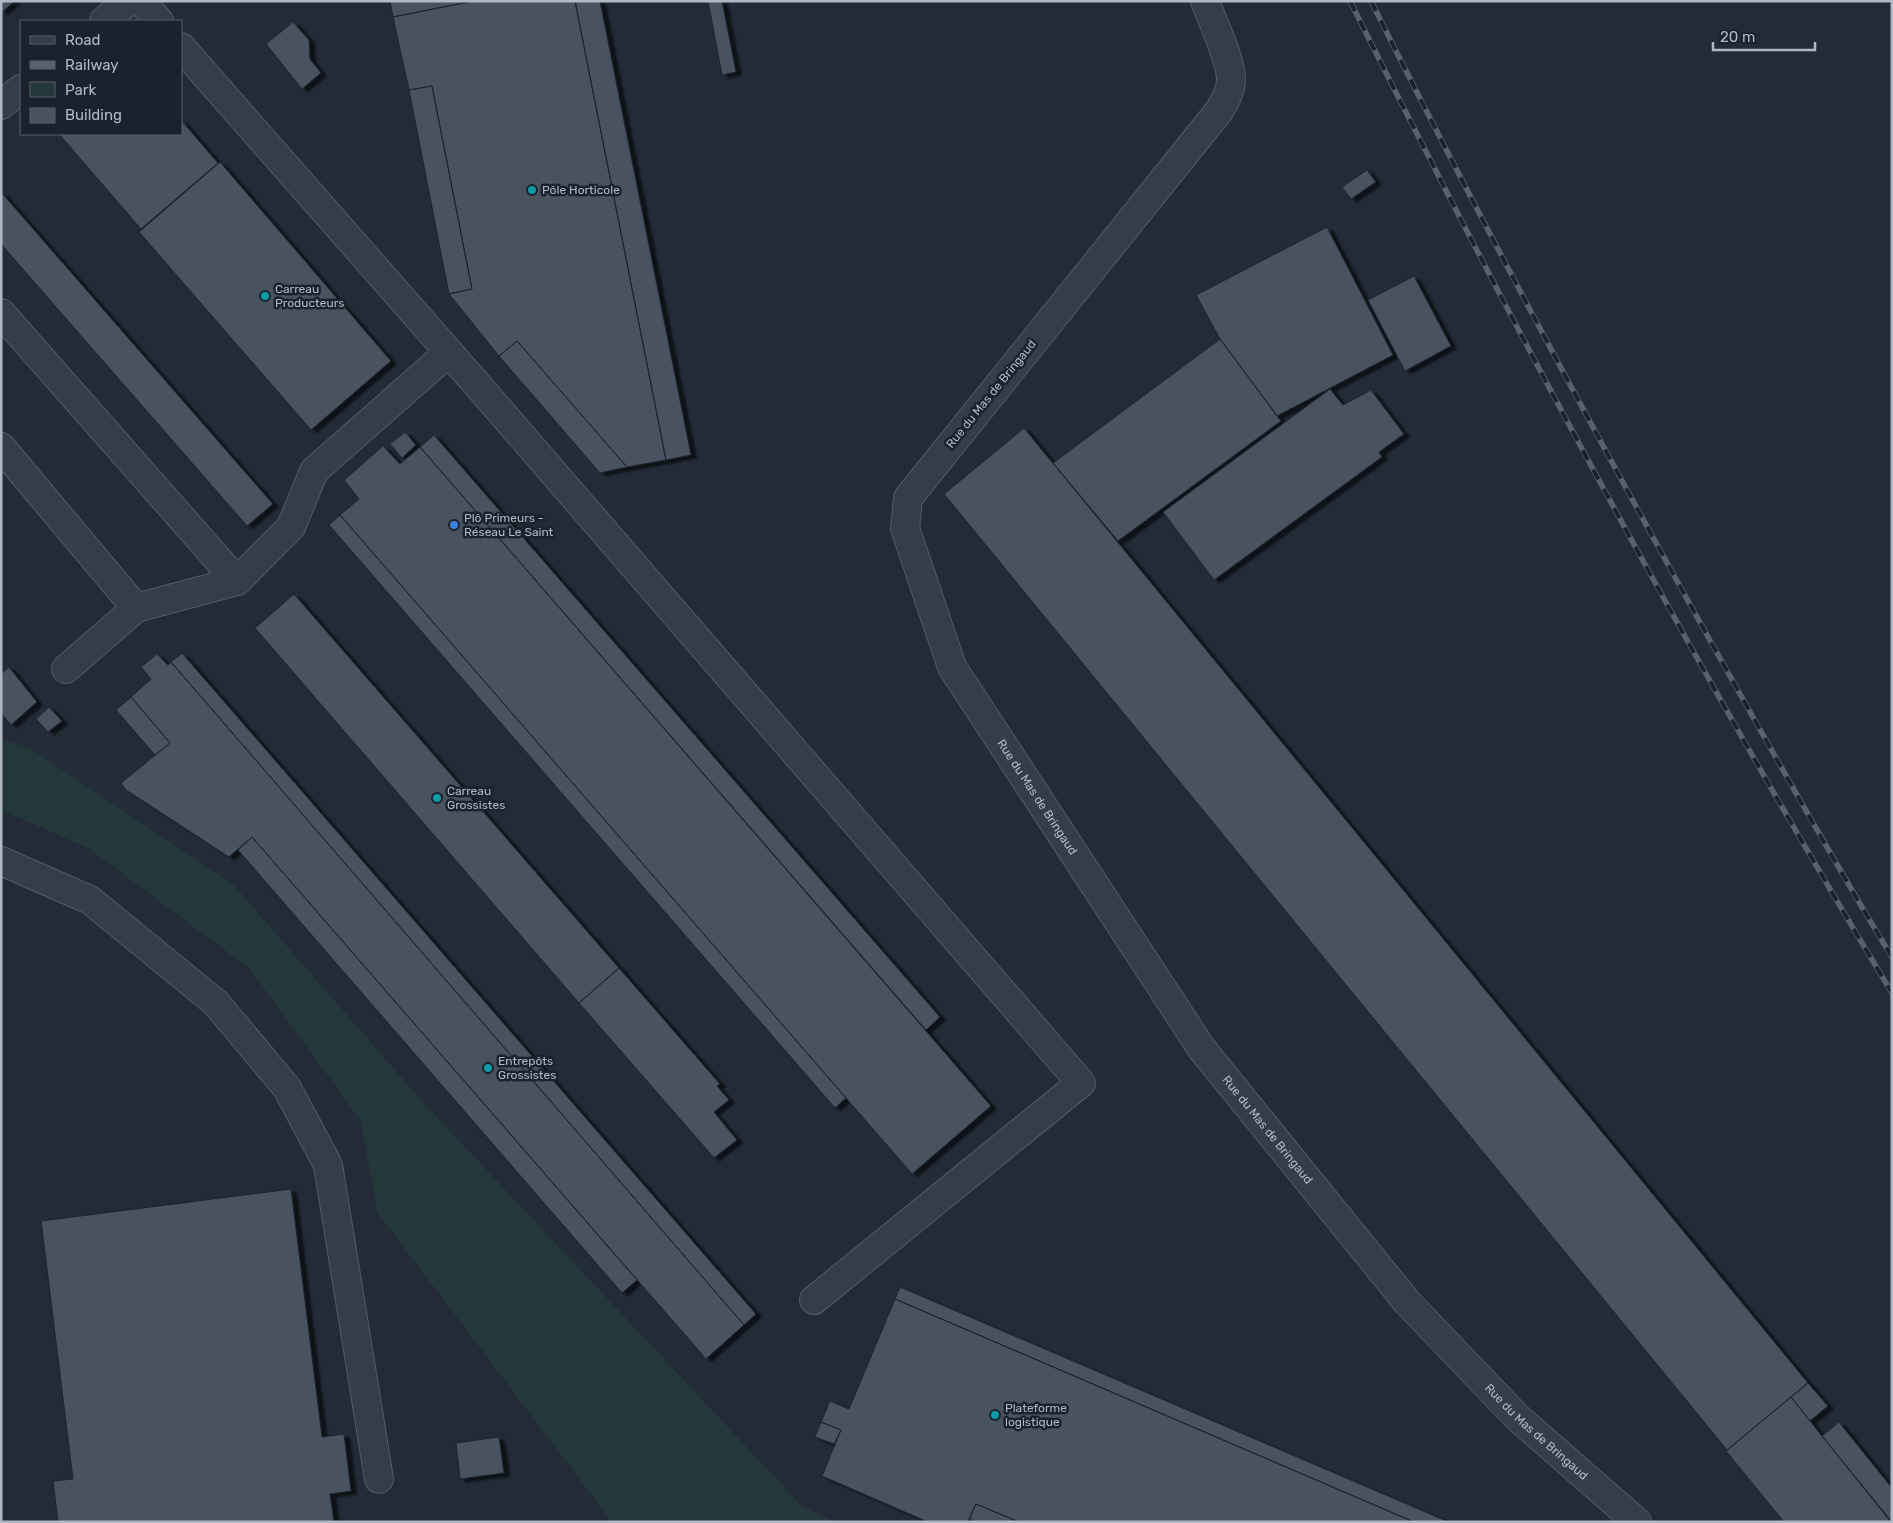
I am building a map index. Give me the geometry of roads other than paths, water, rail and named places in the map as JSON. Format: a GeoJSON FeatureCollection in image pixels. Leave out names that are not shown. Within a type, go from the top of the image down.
{"type":"FeatureCollection","features":[{"type":"Feature","properties":{"kind":"street"},"geometry":{"type":"LineString","coordinates":[[105,20],[129,1]]}},
{"type":"Feature","properties":{"kind":"street"},"geometry":{"type":"LineString","coordinates":[[141,1],[158,20]]}},
{"type":"Feature","properties":{"kind":"street","name":"Rue du Mas de Bringaud"},"geometry":{"type":"LineString","coordinates":[[1205,1],[1229,67],[1231,80],[1228,96],[1219,112],[908,498],[905,528],[952,667],[1202,1049],[1407,1302],[1517,1416],[1637,1522]]}},
{"type":"Feature","properties":{"kind":"street"},"geometry":{"type":"LineString","coordinates":[[182,48],[449,352],[1081,1083],[814,1300]]}},
{"type":"Feature","properties":{"kind":"street"},"geometry":{"type":"LineString","coordinates":[[1,105],[20,90]]}},
{"type":"Feature","properties":{"kind":"street"},"geometry":{"type":"LineString","coordinates":[[1,313],[237,581]]}},
{"type":"Feature","properties":{"kind":"street"},"geometry":{"type":"LineString","coordinates":[[66,669],[136,608],[237,581],[291,527],[314,471],[449,352]]}},
{"type":"Feature","properties":{"kind":"street"},"geometry":{"type":"LineString","coordinates":[[1,447],[136,608]]}},
{"type":"Feature","properties":{"kind":"street"},"geometry":{"type":"LineString","coordinates":[[1,861],[90,900],[216,1003],[287,1088],[328,1165],[379,1478]]}},
{"type":"Feature","properties":{"kind":"railway"},"geometry":{"type":"LineString","coordinates":[[1350,1],[1478,253],[1611,502],[1749,749],[1892,993]]}},
{"type":"Feature","properties":{"kind":"railway"},"geometry":{"type":"LineString","coordinates":[[1371,1],[1495,244],[1624,485],[1800,801],[1892,957]]}},
{"type":"Feature","properties":{"kind":"place","name":"Pôle Horticole"},"geometry":{"type":"Point","coordinates":[532,190]}},
{"type":"Feature","properties":{"kind":"place","name":"Carreau Producteurs"},"geometry":{"type":"Point","coordinates":[265,296]}},
{"type":"Feature","properties":{"kind":"place","name":"Plô Primeurs - Réseau Le Saint"},"geometry":{"type":"Point","coordinates":[454,525]}},
{"type":"Feature","properties":{"kind":"place","name":"Carreau Grossistes"},"geometry":{"type":"Point","coordinates":[437,798]}},
{"type":"Feature","properties":{"kind":"place","name":"Entrepôts Grossistes"},"geometry":{"type":"Point","coordinates":[488,1068]}},
{"type":"Feature","properties":{"kind":"place","name":"Plateforme logistique"},"geometry":{"type":"Point","coordinates":[995,1415]}}]}
